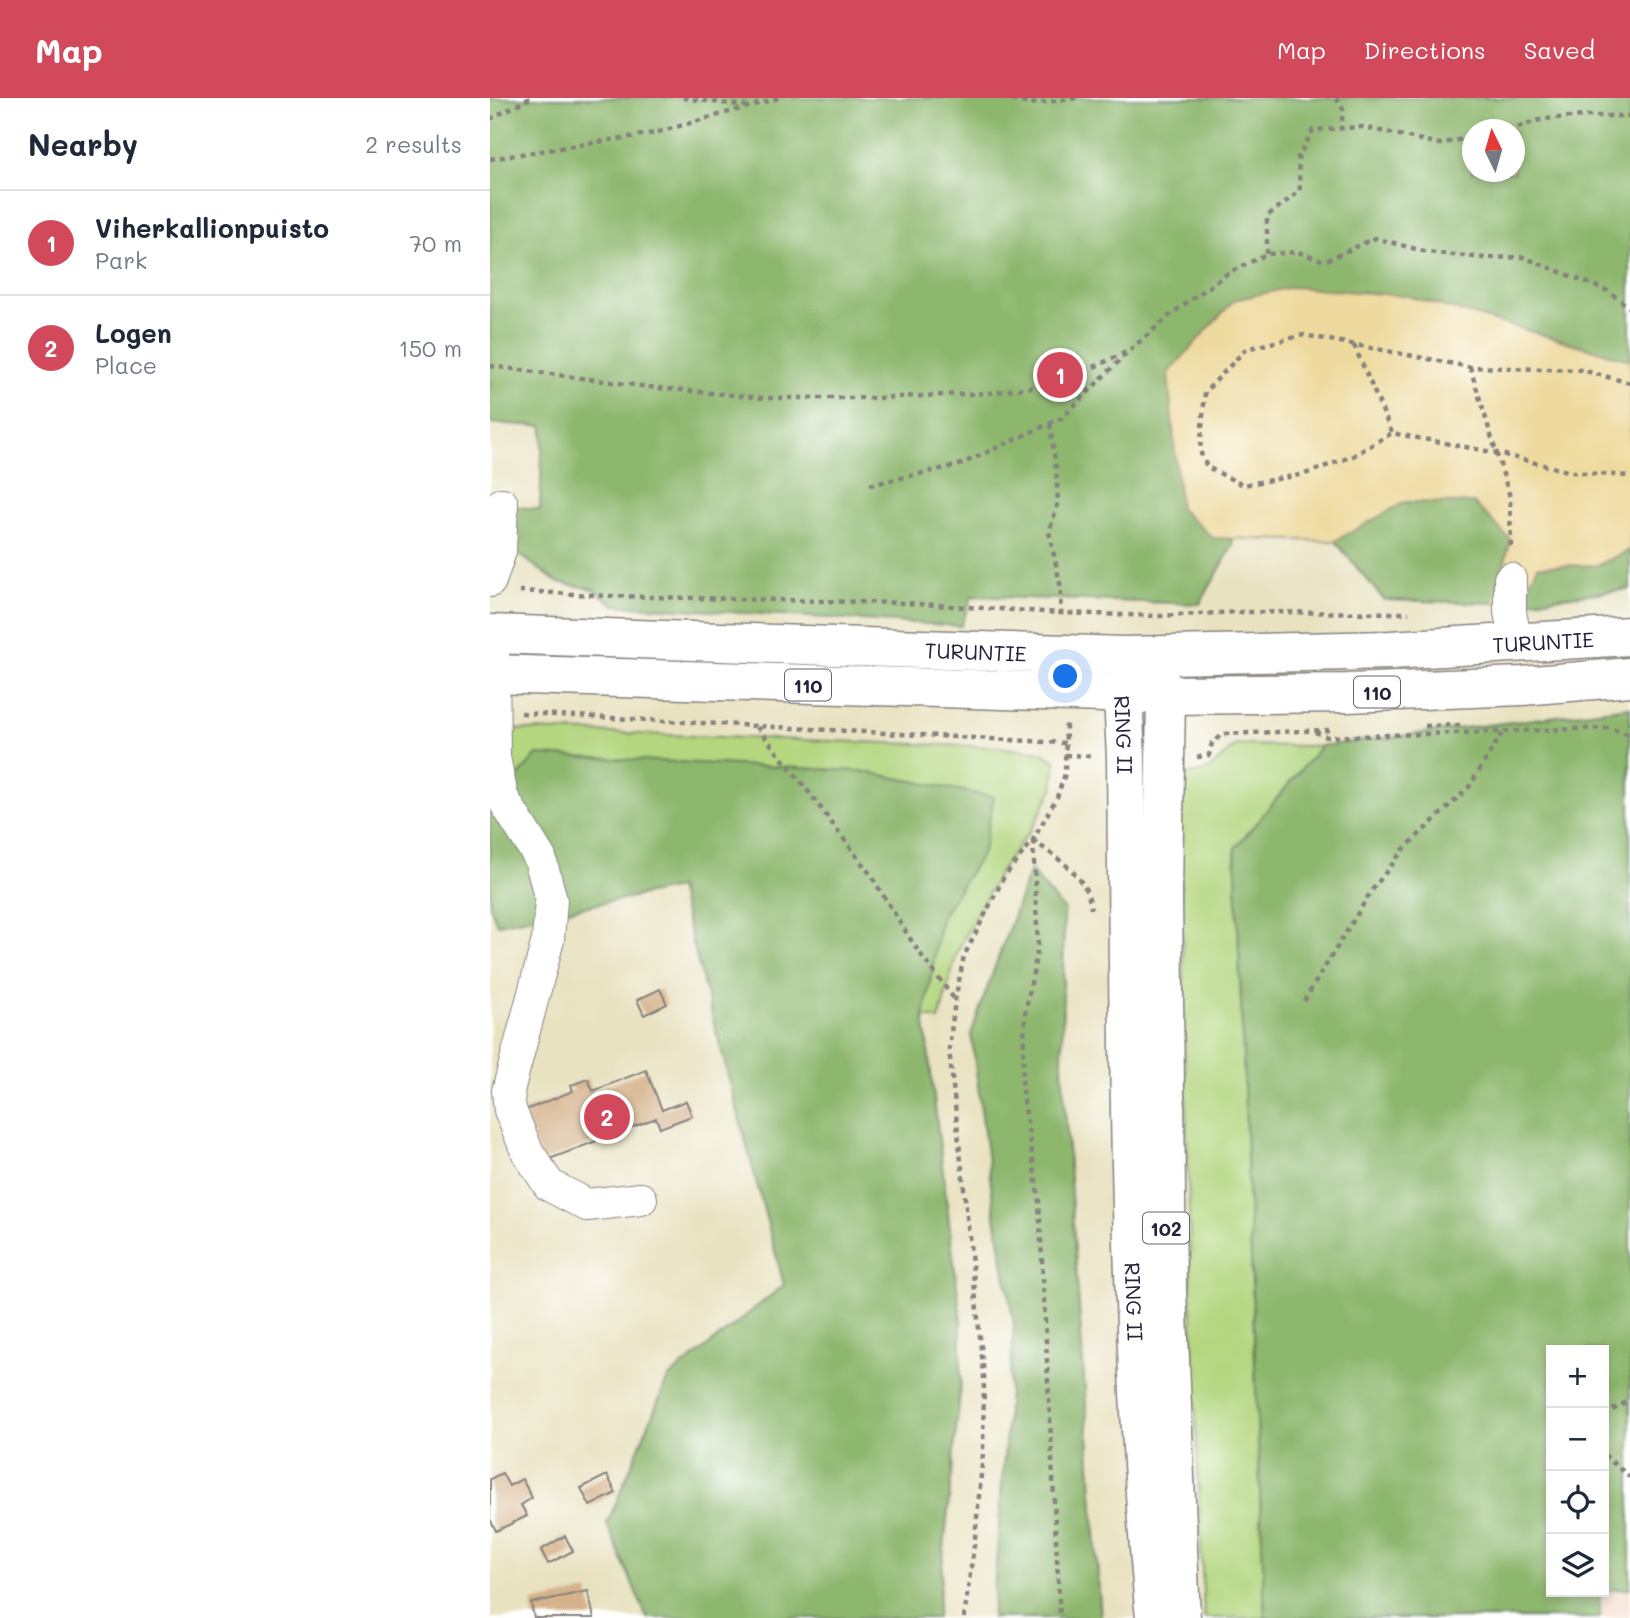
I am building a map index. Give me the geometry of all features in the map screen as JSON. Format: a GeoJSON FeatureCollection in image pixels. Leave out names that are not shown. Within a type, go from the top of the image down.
{"type":"FeatureCollection","features":[{"type":"Feature","properties":{"kind":"main road","name":"TURUNTIE"},"geometry":{"type":"LineString","coordinates":[[491,634],[966,652],[1149,656],[1390,650],[1630,636]]}},
{"type":"Feature","properties":{"kind":"main road","name":"RING II"},"geometry":{"type":"LineString","coordinates":[[1149,656],[1123,695],[1126,758],[1130,1215],[1143,1492],[1156,1618]]}},
{"type":"Feature","properties":{"kind":"main road","name":"RING II"},"geometry":{"type":"LineString","coordinates":[[1149,656],[1166,695],[1163,894],[1167,1290],[1181,1618]]}},
{"type":"Feature","properties":{"kind":"main road","name":"TURUNTIE"},"geometry":{"type":"LineString","coordinates":[[491,674],[1123,695],[1348,693],[1522,686],[1630,677]]}},
{"type":"Feature","properties":{"kind":"lane"},"geometry":{"type":"LineString","coordinates":[[502,504],[500,551],[503,585]]}},
{"type":"Feature","properties":{"kind":"lane"},"geometry":{"type":"LineString","coordinates":[[1510,579],[1510,612],[1516,644]]}},
{"type":"Feature","properties":{"kind":"lane"},"geometry":{"type":"LineString","coordinates":[[491,634],[494,757],[502,797],[540,858],[551,900],[548,940],[508,1091],[510,1110],[527,1151],[549,1185],[587,1205],[641,1199]]}},
{"type":"Feature","properties":{"kind":"path"},"geometry":{"type":"LineString","coordinates":[[490,119],[530,98]]}},
{"type":"Feature","properties":{"kind":"path"},"geometry":{"type":"LineString","coordinates":[[683,98],[751,106]]}},
{"type":"Feature","properties":{"kind":"path"},"geometry":{"type":"LineString","coordinates":[[490,159],[655,133],[779,98]]}},
{"type":"Feature","properties":{"kind":"path"},"geometry":{"type":"LineString","coordinates":[[1002,98],[1028,104],[1078,98]]}},
{"type":"Feature","properties":{"kind":"path"},"geometry":{"type":"LineString","coordinates":[[1336,98],[1343,109],[1341,128]]}},
{"type":"Feature","properties":{"kind":"path"},"geometry":{"type":"LineString","coordinates":[[1525,125],[1543,119],[1630,116]]}},
{"type":"Feature","properties":{"kind":"path"},"geometry":{"type":"LineString","coordinates":[[1267,254],[1267,216],[1300,191],[1298,157],[1313,130],[1363,127],[1440,144],[1462,139]]}},
{"type":"Feature","properties":{"kind":"path"},"geometry":{"type":"LineString","coordinates":[[870,485],[958,465],[1062,418],[1130,350],[1174,312],[1228,273],[1267,254],[1298,252],[1325,261],[1375,238],[1427,252],[1484,258],[1523,257],[1608,290],[1630,308]]}},
{"type":"Feature","properties":{"kind":"path"},"geometry":{"type":"LineString","coordinates":[[1630,383],[1582,370],[1470,367],[1304,335],[1246,349],[1205,392],[1200,451],[1207,467],[1244,485],[1305,474],[1353,456],[1392,433],[1497,453],[1571,472],[1630,476]]}},
{"type":"Feature","properties":{"kind":"path"},"geometry":{"type":"LineString","coordinates":[[1354,345],[1392,433]]}},
{"type":"Feature","properties":{"kind":"path"},"geometry":{"type":"LineString","coordinates":[[490,366],[649,387],[764,398],[876,398],[990,393],[1060,383],[1130,350]]}},
{"type":"Feature","properties":{"kind":"path"},"geometry":{"type":"LineString","coordinates":[[1470,367],[1510,497],[1510,579]]}},
{"type":"Feature","properties":{"kind":"path"},"geometry":{"type":"LineString","coordinates":[[1050,424],[1058,503],[1049,532],[1061,588],[1060,613]]}},
{"type":"Feature","properties":{"kind":"path"},"geometry":{"type":"LineString","coordinates":[[503,585],[610,596],[905,603],[1060,613],[1161,616],[1238,612],[1417,613]]}},
{"type":"Feature","properties":{"kind":"path"},"geometry":{"type":"LineString","coordinates":[[493,712],[1065,743],[1065,774],[1057,797],[1032,840],[1004,877],[964,956],[949,1049],[984,1375],[983,1454],[964,1618]]}},
{"type":"Feature","properties":{"kind":"path"},"geometry":{"type":"LineString","coordinates":[[756,726],[868,871],[916,948],[955,1000]]}},
{"type":"Feature","properties":{"kind":"path"},"geometry":{"type":"LineString","coordinates":[[1311,730],[1327,737],[1609,728],[1630,735]]}},
{"type":"Feature","properties":{"kind":"path"},"geometry":{"type":"LineString","coordinates":[[1304,1000],[1372,890],[1404,849],[1469,787],[1503,732]]}},
{"type":"Feature","properties":{"kind":"path"},"geometry":{"type":"LineString","coordinates":[[1032,840],[1078,875],[1090,897],[1092,917]]}},
{"type":"Feature","properties":{"kind":"path"},"geometry":{"type":"LineString","coordinates":[[1032,840],[1038,947],[1025,1014],[1022,1088],[1039,1201],[1060,1618]]}},
{"type":"Feature","properties":{"kind":"path"},"geometry":{"type":"LineString","coordinates":[[1609,1412],[1630,1400]]}},
{"type":"Feature","properties":{"kind":"path"},"geometry":{"type":"LineString","coordinates":[[1609,1459],[1630,1476]]}},
{"type":"Feature","properties":{"kind":"shaded area"},"geometry":{"type":"Polygon","coordinates":[[[1630,1588],[1630,1618],[1600,1618],[1599,1597],[1609,1597],[1609,1591],[1630,1588]]]}},
{"type":"Feature","properties":{"kind":"green space"},"geometry":{"type":"Polygon","coordinates":[[[490,98],[1630,98],[1630,360],[1407,296],[1213,538],[1232,538],[1233,545],[1200,604],[972,596],[961,626],[615,605],[593,589],[557,582],[512,549],[507,505],[540,510],[543,426],[490,423],[490,98]]]}},
{"type":"Feature","properties":{"kind":"green space"},"geometry":{"type":"Polygon","coordinates":[[[1405,502],[1474,503],[1511,540],[1493,603],[1384,600],[1335,541],[1405,502]]]}},
{"type":"Feature","properties":{"kind":"green space"},"geometry":{"type":"Polygon","coordinates":[[[1630,550],[1630,589],[1520,602],[1538,566],[1598,565],[1630,550]]]}},
{"type":"Feature","properties":{"kind":"green space"},"geometry":{"type":"Polygon","coordinates":[[[1630,707],[1630,1588],[1609,1590],[1609,1345],[1546,1345],[1546,1597],[1599,1597],[1600,1618],[1265,1618],[1235,848],[1321,746],[1630,707]]]}},
{"type":"Feature","properties":{"kind":"green space"},"geometry":{"type":"Polygon","coordinates":[[[490,729],[514,781],[537,755],[861,771],[994,797],[983,852],[941,917],[924,1016],[961,1320],[961,1382],[937,1618],[647,1618],[607,1524],[668,1378],[784,1285],[678,888],[497,924],[490,907],[490,729]]]}},
{"type":"Feature","properties":{"kind":"green space"},"geometry":{"type":"Polygon","coordinates":[[[504,729],[995,747],[1041,752],[1056,761],[1053,789],[1032,828],[1000,871],[957,952],[939,1020],[924,1016],[941,917],[983,852],[514,781],[504,729]]]}},
{"type":"Feature","properties":{"kind":"green space"},"geometry":{"type":"Polygon","coordinates":[[[1236,745],[1321,746],[1235,848],[1265,1618],[1204,1618],[1191,1302],[1179,803],[1185,775],[1208,770],[1236,745]]]}},
{"type":"Feature","properties":{"kind":"green space"},"geometry":{"type":"Polygon","coordinates":[[[1030,870],[1064,910],[1062,1066],[1101,1618],[992,1618],[1014,1324],[996,1222],[971,1033],[1030,870]]]}},
{"type":"Feature","properties":{"kind":"sand"},"geometry":{"type":"Polygon","coordinates":[[[1292,287],[1407,296],[1630,360],[1630,550],[1598,565],[1538,566],[1520,602],[1493,603],[1511,540],[1474,503],[1405,502],[1335,541],[1213,538],[1180,509],[1168,373],[1234,300],[1292,287]]]}},
{"type":"Feature","properties":{"kind":"building"},"geometry":{"type":"Polygon","coordinates":[[[660,989],[667,1004],[644,1015],[637,1000],[660,989]]]}},
{"type":"Feature","properties":{"kind":"building"},"geometry":{"type":"Polygon","coordinates":[[[646,1070],[662,1110],[686,1101],[692,1116],[660,1128],[656,1118],[542,1162],[523,1111],[573,1091],[571,1085],[588,1079],[593,1091],[646,1070]]]}},
{"type":"Feature","properties":{"kind":"building"},"geometry":{"type":"Polygon","coordinates":[[[502,1473],[509,1486],[522,1479],[532,1498],[521,1505],[527,1516],[496,1531],[490,1519],[490,1479],[502,1473]]]}},
{"type":"Feature","properties":{"kind":"building"},"geometry":{"type":"Polygon","coordinates":[[[607,1475],[616,1493],[590,1506],[581,1488],[607,1475]]]}},
{"type":"Feature","properties":{"kind":"building"},"geometry":{"type":"Polygon","coordinates":[[[565,1536],[573,1551],[548,1564],[541,1550],[565,1536]]]}},
{"type":"Feature","properties":{"kind":"building"},"geometry":{"type":"Polygon","coordinates":[[[588,1591],[594,1618],[534,1618],[531,1603],[588,1591]]]}},
{"type":"Feature","properties":{"kind":"place","name":"Viherkallionpuisto"},"geometry":{"type":"Point","coordinates":[1060,375]}},
{"type":"Feature","properties":{"kind":"place","name":"Logen"},"geometry":{"type":"Point","coordinates":[607,1117]}}]}
